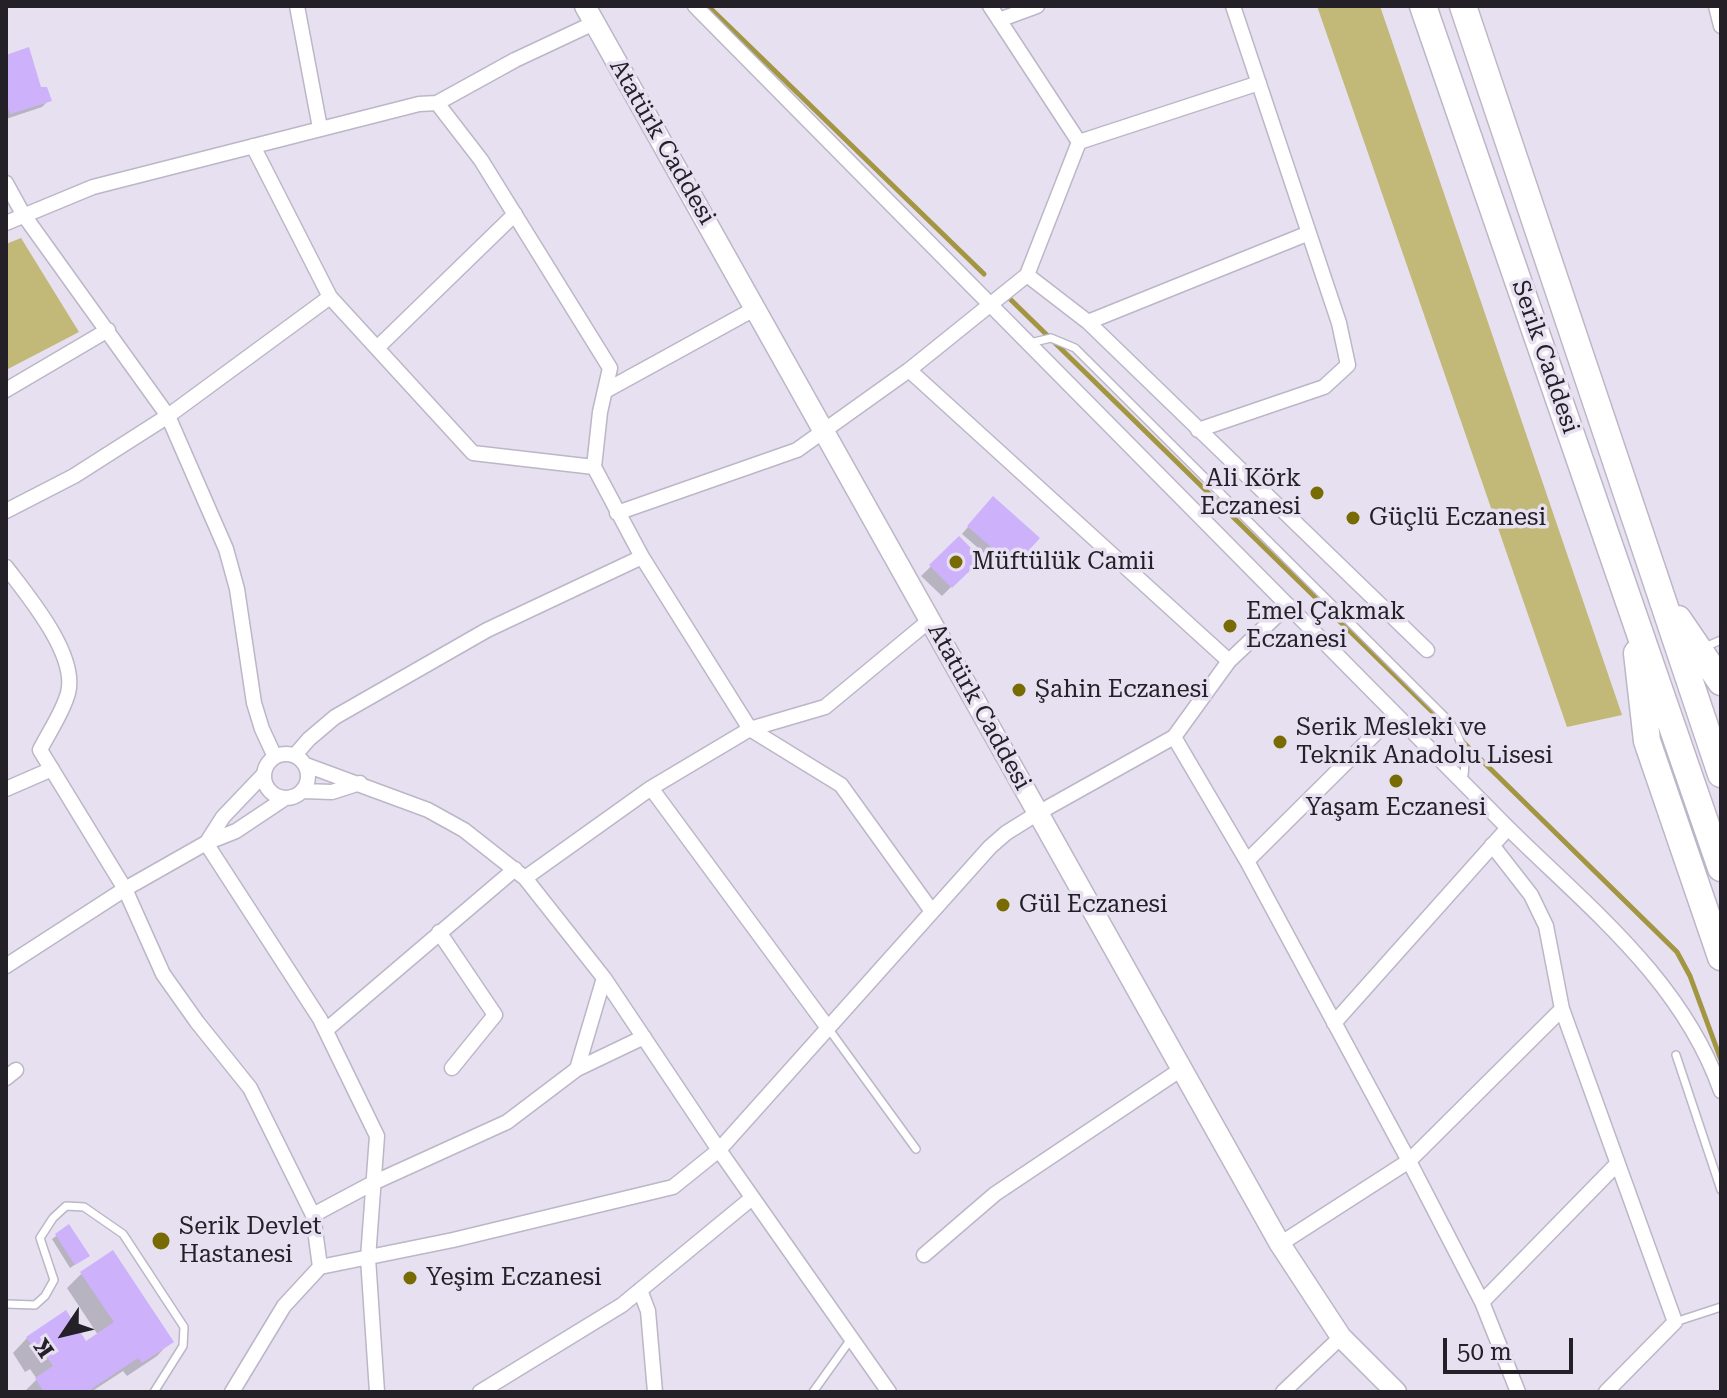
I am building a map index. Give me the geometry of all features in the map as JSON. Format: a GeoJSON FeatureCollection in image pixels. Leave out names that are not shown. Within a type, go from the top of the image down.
{"type":"FeatureCollection","features":[{"type":"Feature","properties":{"kind":"highway","name":"Serik Caddesi"},"geometry":{"type":"LineString","coordinates":[[1423,6],[1721,868]]}},
{"type":"Feature","properties":{"kind":"highway","name":"Serik Caddesi"},"geometry":{"type":"LineString","coordinates":[[1463,6],[1721,774]]}},
{"type":"Feature","properties":{"kind":"highway"},"geometry":{"type":"LineString","coordinates":[[1661,595],[1710,645],[1721,682]]}},
{"type":"Feature","properties":{"kind":"highway"},"geometry":{"type":"LineString","coordinates":[[1632,606],[1647,741],[1721,957]]}},
{"type":"Feature","properties":{"kind":"main road","name":"Atatürk Caddesi"},"geometry":{"type":"LineString","coordinates":[[590,14],[1280,1244],[1341,1337],[1396,1392]]}},
{"type":"Feature","properties":{"kind":"street"},"geometry":{"type":"LineString","coordinates":[[297,6],[320,128]]}},
{"type":"Feature","properties":{"kind":"street"},"geometry":{"type":"LineString","coordinates":[[695,6],[1643,961],[1667,989],[1702,1044],[1721,1091]]}},
{"type":"Feature","properties":{"kind":"street"},"geometry":{"type":"LineString","coordinates":[[990,6],[1079,142]]}},
{"type":"Feature","properties":{"kind":"street"},"geometry":{"type":"LineString","coordinates":[[999,20],[1037,6]]}},
{"type":"Feature","properties":{"kind":"street"},"geometry":{"type":"LineString","coordinates":[[1198,430],[1324,387],[1348,365],[1339,323],[1233,6]]}},
{"type":"Feature","properties":{"kind":"street"},"geometry":{"type":"LineString","coordinates":[[1716,6],[1721,26]]}},
{"type":"Feature","properties":{"kind":"street"},"geometry":{"type":"LineString","coordinates":[[6,223],[93,187],[320,128],[419,104],[437,103],[590,14]]}},
{"type":"Feature","properties":{"kind":"street"},"geometry":{"type":"LineString","coordinates":[[1079,142],[1259,83]]}},
{"type":"Feature","properties":{"kind":"street"},"geometry":{"type":"LineString","coordinates":[[437,103],[481,160],[610,368],[594,467],[642,557],[750,729],[841,785],[931,910]]}},
{"type":"Feature","properties":{"kind":"street"},"geometry":{"type":"LineString","coordinates":[[617,513],[783,455],[825,433],[909,370],[1027,275],[1079,142]]}},
{"type":"Feature","properties":{"kind":"street"},"geometry":{"type":"LineString","coordinates":[[253,146],[330,297],[473,453],[594,467]]}},
{"type":"Feature","properties":{"kind":"street"},"geometry":{"type":"LineString","coordinates":[[6,183],[23,214],[168,416],[226,549],[237,589],[254,703],[275,757]]}},
{"type":"Feature","properties":{"kind":"street"},"geometry":{"type":"LineString","coordinates":[[377,348],[515,214]]}},
{"type":"Feature","properties":{"kind":"street"},"geometry":{"type":"LineString","coordinates":[[1088,322],[1309,233]]}},
{"type":"Feature","properties":{"kind":"street"},"geometry":{"type":"LineString","coordinates":[[1027,275],[1088,322],[1427,650]]}},
{"type":"Feature","properties":{"kind":"street"},"geometry":{"type":"LineString","coordinates":[[6,511],[74,476],[168,416],[330,297]]}},
{"type":"Feature","properties":{"kind":"street"},"geometry":{"type":"LineString","coordinates":[[605,391],[756,308]]}},
{"type":"Feature","properties":{"kind":"street"},"geometry":{"type":"LineString","coordinates":[[6,390],[108,330]]}},
{"type":"Feature","properties":{"kind":"street"},"geometry":{"type":"LineString","coordinates":[[909,370],[1229,661]]}},
{"type":"Feature","properties":{"kind":"street"},"geometry":{"type":"LineString","coordinates":[[6,966],[125,889],[206,843],[236,831],[284,799],[298,796],[309,778],[300,760],[309,739],[335,717],[487,630],[642,557]]}},
{"type":"Feature","properties":{"kind":"street"},"geometry":{"type":"LineString","coordinates":[[8,575],[41,613],[68,667],[68,693],[40,750],[125,889],[163,974],[250,1088],[313,1215],[320,1267]]}},
{"type":"Feature","properties":{"kind":"street"},"geometry":{"type":"LineString","coordinates":[[232,1392],[284,1306],[320,1267],[453,1240],[673,1187],[719,1150],[990,847],[1038,813],[1174,737],[1229,661],[1288,605]]}},
{"type":"Feature","properties":{"kind":"street"},"geometry":{"type":"LineString","coordinates":[[326,1030],[439,932],[520,874],[651,788],[750,729],[825,707],[930,620]]}},
{"type":"Feature","properties":{"kind":"street"},"geometry":{"type":"LineString","coordinates":[[1247,861],[1395,714]]}},
{"type":"Feature","properties":{"kind":"street"},"geometry":{"type":"LineString","coordinates":[[1174,737],[1247,861],[1409,1161],[1482,1302],[1518,1392]]}},
{"type":"Feature","properties":{"kind":"street"},"geometry":{"type":"LineString","coordinates":[[206,843],[223,817],[264,774],[269,761],[288,754],[428,810],[464,830],[520,874],[604,978],[752,1198],[889,1392]]}},
{"type":"Feature","properties":{"kind":"street"},"geometry":{"type":"LineString","coordinates":[[6,789],[52,769]]}},
{"type":"Feature","properties":{"kind":"street"},"geometry":{"type":"LineString","coordinates":[[264,774],[267,788],[284,799]]}},
{"type":"Feature","properties":{"kind":"street"},"geometry":{"type":"LineString","coordinates":[[303,791],[332,792],[360,783]]}},
{"type":"Feature","properties":{"kind":"street"},"geometry":{"type":"LineString","coordinates":[[651,788],[828,1028]]}},
{"type":"Feature","properties":{"kind":"street"},"geometry":{"type":"LineString","coordinates":[[1334,1023],[1508,828]]}},
{"type":"Feature","properties":{"kind":"street"},"geometry":{"type":"LineString","coordinates":[[206,843],[326,1030],[377,1136],[368,1258],[377,1392]]}},
{"type":"Feature","properties":{"kind":"street"},"geometry":{"type":"LineString","coordinates":[[1492,845],[1531,895],[1546,926],[1562,1009],[1675,1322],[1606,1392]]}},
{"type":"Feature","properties":{"kind":"street"},"geometry":{"type":"LineString","coordinates":[[439,932],[495,1015],[452,1068]]}},
{"type":"Feature","properties":{"kind":"street"},"geometry":{"type":"LineString","coordinates":[[577,1069],[604,978]]}},
{"type":"Feature","properties":{"kind":"street"},"geometry":{"type":"LineString","coordinates":[[1280,1244],[1409,1161],[1562,1009]]}},
{"type":"Feature","properties":{"kind":"street"},"geometry":{"type":"LineString","coordinates":[[313,1215],[373,1183],[507,1122],[577,1069],[644,1037]]}},
{"type":"Feature","properties":{"kind":"street"},"geometry":{"type":"LineString","coordinates":[[924,1255],[995,1194],[1183,1068]]}},
{"type":"Feature","properties":{"kind":"street"},"geometry":{"type":"LineString","coordinates":[[1482,1302],[1617,1164]]}},
{"type":"Feature","properties":{"kind":"street"},"geometry":{"type":"LineString","coordinates":[[480,1392],[622,1305],[752,1198]]}},
{"type":"Feature","properties":{"kind":"street"},"geometry":{"type":"LineString","coordinates":[[640,1290],[648,1311],[655,1392]]}},
{"type":"Feature","properties":{"kind":"street"},"geometry":{"type":"LineString","coordinates":[[1283,1392],[1341,1337]]}},
{"type":"Feature","properties":{"kind":"lane"},"geometry":{"type":"LineString","coordinates":[[1029,344],[1051,338],[1075,348],[1449,721],[1465,755],[1463,782]]}},
{"type":"Feature","properties":{"kind":"lane"},"geometry":{"type":"LineString","coordinates":[[828,1028],[916,1149]]}},
{"type":"Feature","properties":{"kind":"lane"},"geometry":{"type":"LineString","coordinates":[[1676,1055],[1721,1190]]}},
{"type":"Feature","properties":{"kind":"lane"},"geometry":{"type":"LineString","coordinates":[[6,1304],[35,1305],[45,1296],[54,1280],[40,1238],[53,1218],[66,1206],[84,1207],[123,1234],[184,1327],[183,1346],[154,1392]]}},
{"type":"Feature","properties":{"kind":"lane"},"geometry":{"type":"LineString","coordinates":[[1675,1322],[1721,1307]]}},
{"type":"Feature","properties":{"kind":"lane"},"geometry":{"type":"LineString","coordinates":[[813,1392],[851,1339]]}},
{"type":"Feature","properties":{"kind":"shaded area"},"geometry":{"type":"Polygon","coordinates":[[[1317,6],[1380,6],[1622,715],[1567,727],[1317,6]]]}},
{"type":"Feature","properties":{"kind":"shaded area"},"geometry":{"type":"Polygon","coordinates":[[[21,238],[79,332],[6,370],[6,244],[21,238]]]}},
{"type":"Feature","properties":{"kind":"building"},"geometry":{"type":"Polygon","coordinates":[[[29,47],[41,87],[47,87],[52,101],[10,114],[6,101],[6,55],[29,47]]]}},
{"type":"Feature","properties":{"kind":"building"},"geometry":{"type":"Polygon","coordinates":[[[993,496],[1040,538],[1014,567],[967,526],[993,496]]]}},
{"type":"Feature","properties":{"kind":"building","name":"Müftülük Camii"},"geometry":{"type":"Polygon","coordinates":[[[959,536],[982,559],[952,588],[929,565],[959,536]]]}},
{"type":"Feature","properties":{"kind":"building"},"geometry":{"type":"Polygon","coordinates":[[[69,1224],[90,1256],[75,1265],[55,1234],[69,1224]]]}},
{"type":"Feature","properties":{"kind":"building"},"geometry":{"type":"Polygon","coordinates":[[[113,1250],[174,1342],[142,1363],[138,1358],[91,1389],[92,1392],[44,1392],[35,1378],[53,1366],[46,1355],[41,1359],[26,1337],[66,1310],[86,1341],[114,1322],[80,1272],[113,1250]]]}},
{"type":"Feature","properties":{"kind":"waterway"},"geometry":{"type":"LineString","coordinates":[[708,6],[984,274]]}},
{"type":"Feature","properties":{"kind":"waterway"},"geometry":{"type":"LineString","coordinates":[[1007,296],[1455,734]]}},
{"type":"Feature","properties":{"kind":"waterway"},"geometry":{"type":"LineString","coordinates":[[1462,741],[1677,952],[1690,976],[1721,1060]]}},
{"type":"Feature","properties":{"kind":"place","name":"Ali Körk Eczanesi"},"geometry":{"type":"Point","coordinates":[1317,493]}},
{"type":"Feature","properties":{"kind":"place","name":"Güçlü Eczanesi"},"geometry":{"type":"Point","coordinates":[1353,518]}},
{"type":"Feature","properties":{"kind":"place","name":"Müftülük Camii"},"geometry":{"type":"Point","coordinates":[956,562]}},
{"type":"Feature","properties":{"kind":"place","name":"Emel Çakmak Eczanesi"},"geometry":{"type":"Point","coordinates":[1230,626]}},
{"type":"Feature","properties":{"kind":"place","name":"Şahin Eczanesi"},"geometry":{"type":"Point","coordinates":[1019,690]}},
{"type":"Feature","properties":{"kind":"place","name":"Serik Mesleki ve Teknik Anadolu Lisesi"},"geometry":{"type":"Point","coordinates":[1280,742]}},
{"type":"Feature","properties":{"kind":"place","name":"Yaşam Eczanesi"},"geometry":{"type":"Point","coordinates":[1396,781]}},
{"type":"Feature","properties":{"kind":"place","name":"Gül Eczanesi"},"geometry":{"type":"Point","coordinates":[1003,905]}},
{"type":"Feature","properties":{"kind":"place","name":"Serik Devlet Hastanesi"},"geometry":{"type":"Point","coordinates":[161,1241]}},
{"type":"Feature","properties":{"kind":"place","name":"Yeşim Eczanesi"},"geometry":{"type":"Point","coordinates":[410,1278]}}]}
